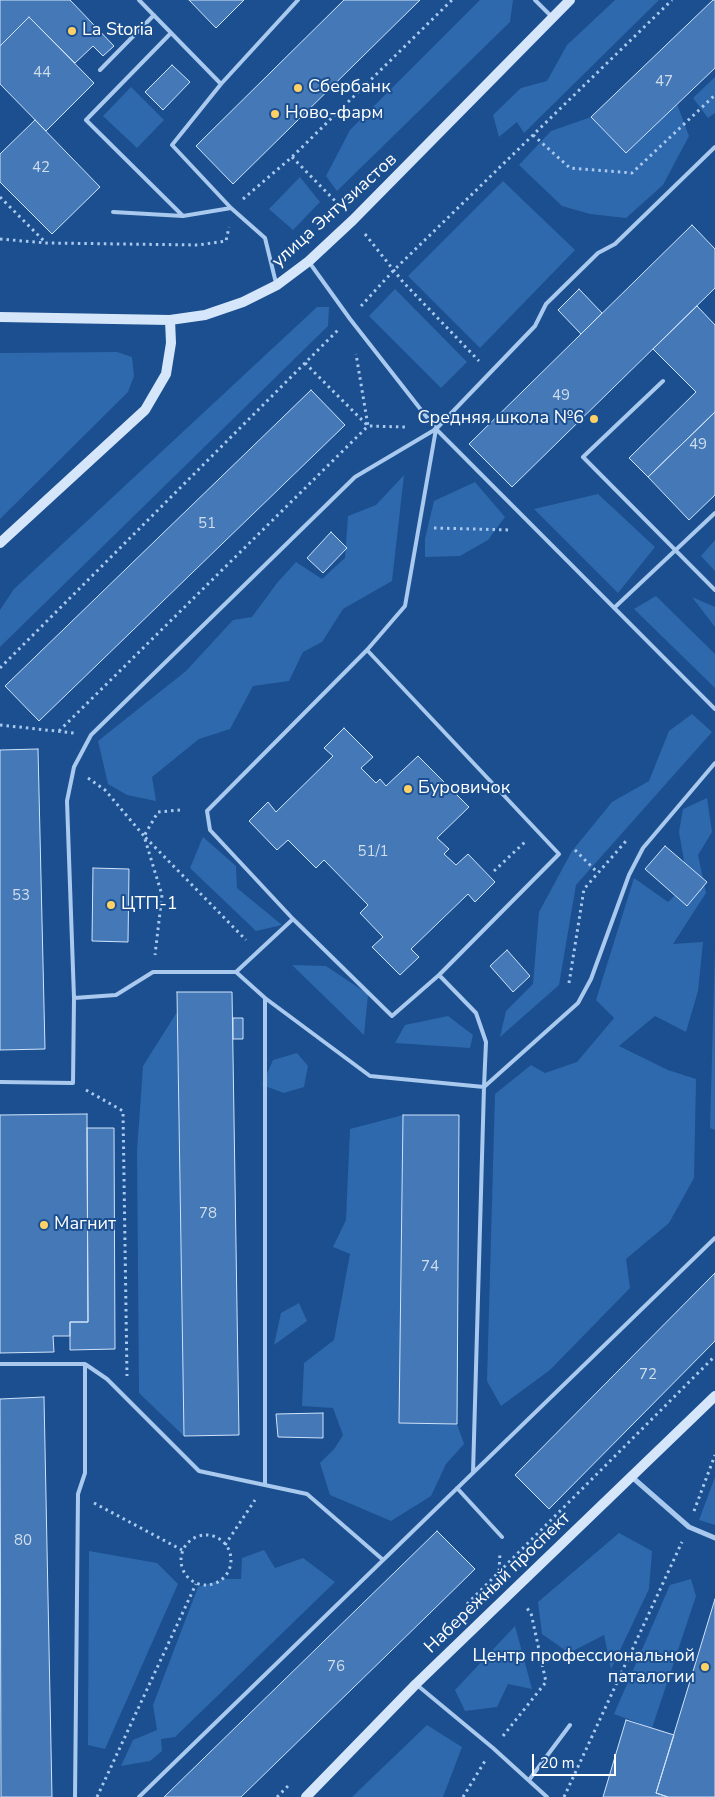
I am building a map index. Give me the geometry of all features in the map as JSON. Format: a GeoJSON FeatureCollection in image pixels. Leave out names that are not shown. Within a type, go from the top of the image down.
{"type":"FeatureCollection","features":[{"type":"Feature","properties":{"kind":"main road","name":"улица Энтузиастов"},"geometry":{"type":"LineString","coordinates":[[0,317],[170,320],[205,315],[243,302],[277,285],[309,261],[353,220],[570,0]]}},
{"type":"Feature","properties":{"kind":"main road"},"geometry":{"type":"LineString","coordinates":[[0,543],[145,410],[166,374],[171,343],[170,320]]}},
{"type":"Feature","properties":{"kind":"main road","name":"Набережный проспект"},"geometry":{"type":"LineString","coordinates":[[306,1797],[416,1684],[715,1396]]}},
{"type":"Feature","properties":{"kind":"street"},"geometry":{"type":"LineString","coordinates":[[632,1477],[688,1527],[715,1538]]}},
{"type":"Feature","properties":{"kind":"lane"},"geometry":{"type":"LineString","coordinates":[[138,0],[221,84]]}},
{"type":"Feature","properties":{"kind":"lane"},"geometry":{"type":"LineString","coordinates":[[277,285],[265,238],[232,208],[172,146],[221,84],[298,0]]}},
{"type":"Feature","properties":{"kind":"lane"},"geometry":{"type":"LineString","coordinates":[[535,0],[553,17]]}},
{"type":"Feature","properties":{"kind":"lane"},"geometry":{"type":"LineString","coordinates":[[100,70],[154,15]]}},
{"type":"Feature","properties":{"kind":"lane"},"geometry":{"type":"LineString","coordinates":[[171,33],[86,120],[183,216]]}},
{"type":"Feature","properties":{"kind":"lane"},"geometry":{"type":"LineString","coordinates":[[0,1082],[73,1083],[74,998],[67,802],[74,767],[90,735],[355,478],[436,429],[491,374],[535,326],[546,304],[598,252],[615,244],[715,147]]}},
{"type":"Feature","properties":{"kind":"lane"},"geometry":{"type":"LineString","coordinates":[[113,212],[183,216],[232,208]]}},
{"type":"Feature","properties":{"kind":"lane"},"geometry":{"type":"LineString","coordinates":[[309,261],[350,319],[436,429],[715,709]]}},
{"type":"Feature","properties":{"kind":"lane"},"geometry":{"type":"LineString","coordinates":[[662,381],[583,457],[715,590]]}},
{"type":"Feature","properties":{"kind":"lane"},"geometry":{"type":"LineString","coordinates":[[367,650],[559,854],[438,974],[392,1016],[293,919],[210,830],[207,811],[367,650],[405,606],[436,429]]}},
{"type":"Feature","properties":{"kind":"lane"},"geometry":{"type":"LineString","coordinates":[[614,608],[715,513]]}},
{"type":"Feature","properties":{"kind":"lane"},"geometry":{"type":"LineString","coordinates":[[74,998],[116,995],[153,972],[236,972],[265,998],[370,1076],[484,1087],[578,1003],[591,980],[629,875],[643,848],[715,763]]}},
{"type":"Feature","properties":{"kind":"lane"},"geometry":{"type":"LineString","coordinates":[[236,972],[293,919]]}},
{"type":"Feature","properties":{"kind":"lane"},"geometry":{"type":"LineString","coordinates":[[438,974],[476,1014],[486,1042],[473,1473]]}},
{"type":"Feature","properties":{"kind":"lane"},"geometry":{"type":"LineString","coordinates":[[265,998],[265,1485]]}},
{"type":"Feature","properties":{"kind":"lane"},"geometry":{"type":"LineString","coordinates":[[139,1797],[382,1559],[715,1238]]}},
{"type":"Feature","properties":{"kind":"lane"},"geometry":{"type":"LineString","coordinates":[[0,1364],[85,1364],[107,1379],[199,1471],[307,1494],[382,1559]]}},
{"type":"Feature","properties":{"kind":"lane"},"geometry":{"type":"LineString","coordinates":[[75,1797],[78,1494],[85,1473],[85,1364]]}},
{"type":"Feature","properties":{"kind":"lane"},"geometry":{"type":"LineString","coordinates":[[457,1488],[502,1537]]}},
{"type":"Feature","properties":{"kind":"lane"},"geometry":{"type":"LineString","coordinates":[[416,1684],[493,1748],[547,1797]]}},
{"type":"Feature","properties":{"kind":"lane"},"geometry":{"type":"LineString","coordinates":[[529,1780],[570,1725]]}},
{"type":"Feature","properties":{"kind":"path"},"geometry":{"type":"LineString","coordinates":[[0,239],[46,243],[198,245],[226,241],[232,208],[292,157],[452,0]]}},
{"type":"Feature","properties":{"kind":"path"},"geometry":{"type":"LineString","coordinates":[[0,668],[350,319],[394,270],[672,0]]}},
{"type":"Feature","properties":{"kind":"path"},"geometry":{"type":"LineString","coordinates":[[533,135],[570,168],[632,173],[715,95]]}},
{"type":"Feature","properties":{"kind":"path"},"geometry":{"type":"LineString","coordinates":[[292,157],[353,220],[402,282],[491,374]]}},
{"type":"Feature","properties":{"kind":"path"},"geometry":{"type":"LineString","coordinates":[[0,198],[46,243]]}},
{"type":"Feature","properties":{"kind":"path"},"geometry":{"type":"LineString","coordinates":[[350,319],[368,426]]}},
{"type":"Feature","properties":{"kind":"path"},"geometry":{"type":"LineString","coordinates":[[305,363],[368,426],[436,429]]}},
{"type":"Feature","properties":{"kind":"path"},"geometry":{"type":"LineString","coordinates":[[59,732],[368,426]]}},
{"type":"Feature","properties":{"kind":"path"},"geometry":{"type":"LineString","coordinates":[[418,527],[513,530],[520,536]]}},
{"type":"Feature","properties":{"kind":"path"},"geometry":{"type":"LineString","coordinates":[[0,725],[90,735]]}},
{"type":"Feature","properties":{"kind":"path"},"geometry":{"type":"LineString","coordinates":[[74,767],[105,790],[144,836],[257,952]]}},
{"type":"Feature","properties":{"kind":"path"},"geometry":{"type":"LineString","coordinates":[[153,972],[162,895],[144,836],[158,812],[180,810]]}},
{"type":"Feature","properties":{"kind":"path"},"geometry":{"type":"LineString","coordinates":[[494,871],[537,831]]}},
{"type":"Feature","properties":{"kind":"path"},"geometry":{"type":"LineString","coordinates":[[567,991],[584,889],[630,836]]}},
{"type":"Feature","properties":{"kind":"path"},"geometry":{"type":"LineString","coordinates":[[73,1083],[123,1111],[127,1400]]}},
{"type":"Feature","properties":{"kind":"path"},"geometry":{"type":"LineString","coordinates":[[464,1608],[715,1356]]}},
{"type":"Feature","properties":{"kind":"path"},"geometry":{"type":"LineString","coordinates":[[564,1797],[688,1527],[715,1455]]}},
{"type":"Feature","properties":{"kind":"path"},"geometry":{"type":"LineString","coordinates":[[225,1545],[265,1485]]}},
{"type":"Feature","properties":{"kind":"path"},"geometry":{"type":"LineString","coordinates":[[78,1494],[182,1550]]}},
{"type":"Feature","properties":{"kind":"path"},"geometry":{"type":"LineString","coordinates":[[196,1536],[216,1536],[230,1550],[230,1570],[216,1584],[196,1584],[182,1570],[182,1550],[196,1536]]}},
{"type":"Feature","properties":{"kind":"path"},"geometry":{"type":"LineString","coordinates":[[463,1797],[493,1748],[546,1682],[531,1613],[499,1572],[502,1537]]}},
{"type":"Feature","properties":{"kind":"path"},"geometry":{"type":"LineString","coordinates":[[97,1797],[196,1584]]}},
{"type":"Feature","properties":{"kind":"path"},"geometry":{"type":"LineString","coordinates":[[277,1797],[291,1783]]}},
{"type":"Feature","properties":{"kind":"shaded area"},"geometry":{"type":"Polygon","coordinates":[[[480,0],[513,0],[510,22],[337,191],[326,176],[350,130],[480,0]]]}},
{"type":"Feature","properties":{"kind":"shaded area"},"geometry":{"type":"Polygon","coordinates":[[[615,0],[659,0],[524,133],[517,122],[499,137],[493,115],[521,88],[547,81],[567,45],[615,0]]]}},
{"type":"Feature","properties":{"kind":"shaded area"},"geometry":{"type":"Polygon","coordinates":[[[715,77],[715,113],[708,118],[693,98],[715,77]]]}},
{"type":"Feature","properties":{"kind":"shaded area"},"geometry":{"type":"Polygon","coordinates":[[[131,87],[164,120],[137,148],[103,116],[131,87]]]}},
{"type":"Feature","properties":{"kind":"shaded area"},"geometry":{"type":"Polygon","coordinates":[[[677,104],[689,136],[663,185],[626,218],[590,214],[562,206],[519,165],[551,131],[591,117],[626,153],[677,104]]]}},
{"type":"Feature","properties":{"kind":"shaded area"},"geometry":{"type":"Polygon","coordinates":[[[300,177],[320,202],[293,230],[269,209],[300,177]]]}},
{"type":"Feature","properties":{"kind":"shaded area"},"geometry":{"type":"Polygon","coordinates":[[[503,181],[575,250],[480,348],[408,276],[503,181]]]}},
{"type":"Feature","properties":{"kind":"shaded area"},"geometry":{"type":"Polygon","coordinates":[[[395,289],[467,362],[441,388],[369,316],[395,289]]]}},
{"type":"Feature","properties":{"kind":"shaded area"},"geometry":{"type":"Polygon","coordinates":[[[317,307],[329,307],[328,326],[0,647],[0,610],[14,589],[317,307]]]}},
{"type":"Feature","properties":{"kind":"shaded area"},"geometry":{"type":"Polygon","coordinates":[[[117,352],[132,357],[134,376],[128,392],[0,519],[0,353],[117,352]]]}},
{"type":"Feature","properties":{"kind":"shaded area"},"geometry":{"type":"Polygon","coordinates":[[[404,475],[392,581],[343,609],[322,642],[303,652],[289,681],[253,686],[230,729],[199,739],[152,777],[156,801],[127,795],[108,784],[98,741],[186,671],[233,620],[252,617],[277,583],[296,562],[322,579],[345,558],[348,516],[376,505],[404,475]]]}},
{"type":"Feature","properties":{"kind":"shaded area"},"geometry":{"type":"Polygon","coordinates":[[[475,482],[505,517],[488,540],[460,556],[425,557],[425,539],[434,501],[475,482]]]}},
{"type":"Feature","properties":{"kind":"shaded area"},"geometry":{"type":"Polygon","coordinates":[[[598,494],[655,547],[618,593],[534,509],[598,494]]]}},
{"type":"Feature","properties":{"kind":"shaded area"},"geometry":{"type":"Polygon","coordinates":[[[715,540],[715,571],[701,556],[715,540]]]}},
{"type":"Feature","properties":{"kind":"shaded area"},"geometry":{"type":"Polygon","coordinates":[[[656,596],[715,654],[715,688],[634,609],[656,596]]]}},
{"type":"Feature","properties":{"kind":"shaded area"},"geometry":{"type":"Polygon","coordinates":[[[692,597],[715,607],[715,627],[692,597]]]}},
{"type":"Feature","properties":{"kind":"shaded area"},"geometry":{"type":"Polygon","coordinates":[[[692,714],[712,732],[576,885],[559,985],[500,1037],[506,1011],[533,984],[539,912],[572,851],[612,802],[649,781],[669,731],[692,714]]]}},
{"type":"Feature","properties":{"kind":"shaded area"},"geometry":{"type":"Polygon","coordinates":[[[707,798],[712,832],[698,855],[706,893],[673,944],[703,942],[698,991],[686,1032],[655,1016],[619,1046],[668,1070],[696,1079],[694,1178],[669,1223],[626,1259],[630,1288],[550,1370],[501,1406],[487,1381],[495,1094],[531,1065],[545,1073],[577,1062],[614,1018],[596,1000],[634,878],[668,902],[688,883],[679,832],[683,809],[707,798]]]}},
{"type":"Feature","properties":{"kind":"shaded area"},"geometry":{"type":"Polygon","coordinates":[[[203,837],[236,866],[237,888],[282,925],[256,931],[190,868],[203,837]]]}},
{"type":"Feature","properties":{"kind":"shaded area"},"geometry":{"type":"Polygon","coordinates":[[[715,950],[715,1130],[710,1128],[715,950]]]}},
{"type":"Feature","properties":{"kind":"shaded area"},"geometry":{"type":"Polygon","coordinates":[[[292,965],[326,966],[368,994],[364,1035],[292,965]]]}},
{"type":"Feature","properties":{"kind":"shaded area"},"geometry":{"type":"Polygon","coordinates":[[[177,1012],[184,1436],[139,1393],[137,1151],[143,1066],[177,1012]]]}},
{"type":"Feature","properties":{"kind":"shaded area"},"geometry":{"type":"Polygon","coordinates":[[[448,1016],[473,1035],[470,1048],[395,1043],[405,1025],[448,1016]]]}},
{"type":"Feature","properties":{"kind":"shaded area"},"geometry":{"type":"Polygon","coordinates":[[[297,1053],[308,1066],[304,1087],[284,1093],[262,1085],[273,1060],[297,1053]]]}},
{"type":"Feature","properties":{"kind":"shaded area"},"geometry":{"type":"Polygon","coordinates":[[[403,1115],[399,1423],[457,1424],[464,1444],[446,1464],[431,1496],[391,1521],[330,1495],[320,1463],[335,1448],[343,1435],[333,1408],[302,1406],[304,1363],[334,1340],[350,1254],[333,1247],[346,1220],[350,1129],[403,1115]]]}},
{"type":"Feature","properties":{"kind":"shaded area"},"geometry":{"type":"Polygon","coordinates":[[[299,1303],[307,1321],[274,1345],[281,1313],[299,1303]]]}},
{"type":"Feature","properties":{"kind":"shaded area"},"geometry":{"type":"Polygon","coordinates":[[[715,1477],[715,1525],[699,1520],[715,1477]]]}},
{"type":"Feature","properties":{"kind":"shaded area"},"geometry":{"type":"Polygon","coordinates":[[[619,1533],[652,1551],[649,1589],[611,1669],[604,1635],[569,1653],[542,1634],[538,1602],[619,1533]]]}},
{"type":"Feature","properties":{"kind":"shaded area"},"geometry":{"type":"Polygon","coordinates":[[[264,1550],[275,1568],[303,1558],[335,1582],[175,1737],[161,1739],[162,1751],[150,1761],[121,1766],[133,1740],[157,1730],[153,1705],[198,1587],[225,1579],[241,1579],[242,1558],[264,1550]]]}},
{"type":"Feature","properties":{"kind":"shaded area"},"geometry":{"type":"Polygon","coordinates":[[[89,1551],[157,1563],[178,1584],[105,1749],[88,1745],[89,1551]]]}},
{"type":"Feature","properties":{"kind":"shaded area"},"geometry":{"type":"Polygon","coordinates":[[[691,1579],[696,1596],[652,1728],[614,1714],[670,1585],[691,1579]]]}},
{"type":"Feature","properties":{"kind":"shaded area"},"geometry":{"type":"Polygon","coordinates":[[[515,1626],[532,1689],[508,1684],[497,1707],[465,1711],[455,1690],[515,1626]]]}},
{"type":"Feature","properties":{"kind":"shaded area"},"geometry":{"type":"Polygon","coordinates":[[[427,1725],[462,1747],[443,1797],[352,1797],[427,1725]]]}},
{"type":"Feature","properties":{"kind":"building","name":"La Storia"},"geometry":{"type":"Polygon","coordinates":[[[0,0],[70,0],[114,46],[103,56],[93,46],[75,63],[29,17],[0,46],[0,0]]]}},
{"type":"Feature","properties":{"kind":"building"},"geometry":{"type":"Polygon","coordinates":[[[189,0],[244,0],[216,28],[189,0]]]}},
{"type":"Feature","properties":{"kind":"building"},"geometry":{"type":"Polygon","coordinates":[[[344,0],[420,0],[233,184],[196,146],[344,0]]]}},
{"type":"Feature","properties":{"kind":"building"},"geometry":{"type":"Polygon","coordinates":[[[715,0],[715,68],[626,153],[591,117],[715,0]]]}},
{"type":"Feature","properties":{"kind":"building"},"geometry":{"type":"Polygon","coordinates":[[[29,17],[94,83],[46,131],[0,84],[0,46],[29,17]]]}},
{"type":"Feature","properties":{"kind":"building"},"geometry":{"type":"Polygon","coordinates":[[[172,65],[190,82],[163,110],[145,92],[172,65]]]}},
{"type":"Feature","properties":{"kind":"building"},"geometry":{"type":"Polygon","coordinates":[[[35,120],[100,187],[52,234],[0,182],[0,154],[35,120]]]}},
{"type":"Feature","properties":{"kind":"building"},"geometry":{"type":"Polygon","coordinates":[[[692,225],[715,249],[715,288],[512,487],[469,444],[692,225]]]}},
{"type":"Feature","properties":{"kind":"building"},"geometry":{"type":"Polygon","coordinates":[[[579,289],[602,313],[581,334],[558,310],[579,289]]]}},
{"type":"Feature","properties":{"kind":"building"},"geometry":{"type":"Polygon","coordinates":[[[697,306],[715,325],[715,412],[648,477],[629,458],[696,392],[653,349],[697,306]]]}},
{"type":"Feature","properties":{"kind":"building"},"geometry":{"type":"Polygon","coordinates":[[[311,390],[345,425],[39,721],[5,686],[311,390]]]}},
{"type":"Feature","properties":{"kind":"building"},"geometry":{"type":"Polygon","coordinates":[[[715,412],[715,495],[689,520],[648,477],[715,412]]]}},
{"type":"Feature","properties":{"kind":"building"},"geometry":{"type":"Polygon","coordinates":[[[331,532],[347,548],[323,573],[307,558],[331,532]]]}},
{"type":"Feature","properties":{"kind":"building"},"geometry":{"type":"Polygon","coordinates":[[[344,728],[373,757],[361,768],[376,783],[380,779],[386,786],[418,756],[469,807],[437,838],[449,849],[444,854],[456,865],[468,854],[495,882],[475,902],[468,894],[411,949],[419,957],[400,975],[372,947],[383,937],[360,913],[368,905],[324,860],[316,868],[288,840],[277,850],[249,821],[268,802],[276,812],[333,756],[324,748],[344,728]]]}},
{"type":"Feature","properties":{"kind":"building"},"geometry":{"type":"Polygon","coordinates":[[[38,749],[45,1049],[0,1050],[0,750],[38,749]]]}},
{"type":"Feature","properties":{"kind":"building"},"geometry":{"type":"Polygon","coordinates":[[[665,846],[707,882],[687,906],[645,869],[665,846]]]}},
{"type":"Feature","properties":{"kind":"building","name":"ЦТП-1"},"geometry":{"type":"Polygon","coordinates":[[[93,868],[129,869],[128,942],[92,941],[93,868]]]}},
{"type":"Feature","properties":{"kind":"building"},"geometry":{"type":"Polygon","coordinates":[[[507,950],[530,976],[513,992],[490,966],[507,950]]]}},
{"type":"Feature","properties":{"kind":"building"},"geometry":{"type":"Polygon","coordinates":[[[177,992],[232,992],[239,1435],[184,1436],[177,992]]]}},
{"type":"Feature","properties":{"kind":"building"},"geometry":{"type":"Polygon","coordinates":[[[233,1018],[243,1018],[243,1039],[233,1039],[233,1018]]]}},
{"type":"Feature","properties":{"kind":"building","name":"Магнит"},"geometry":{"type":"Polygon","coordinates":[[[87,1114],[88,1322],[70,1322],[70,1336],[53,1336],[54,1352],[0,1353],[0,1115],[87,1114]]]}},
{"type":"Feature","properties":{"kind":"building"},"geometry":{"type":"Polygon","coordinates":[[[403,1115],[459,1115],[457,1424],[399,1423],[403,1115]]]}},
{"type":"Feature","properties":{"kind":"building"},"geometry":{"type":"Polygon","coordinates":[[[87,1128],[114,1128],[115,1349],[70,1350],[70,1322],[88,1322],[87,1128]]]}},
{"type":"Feature","properties":{"kind":"building"},"geometry":{"type":"Polygon","coordinates":[[[715,1273],[715,1341],[549,1509],[515,1475],[715,1273]]]}},
{"type":"Feature","properties":{"kind":"building"},"geometry":{"type":"Polygon","coordinates":[[[44,1397],[52,1797],[1,1797],[0,1399],[44,1397]]]}},
{"type":"Feature","properties":{"kind":"building"},"geometry":{"type":"Polygon","coordinates":[[[323,1413],[323,1438],[278,1437],[276,1414],[323,1413]]]}},
{"type":"Feature","properties":{"kind":"building"},"geometry":{"type":"Polygon","coordinates":[[[437,1531],[475,1569],[428,1615],[241,1797],[164,1797],[437,1531]]]}},
{"type":"Feature","properties":{"kind":"building","name":"Центр профессиональной паталогии"},"geometry":{"type":"Polygon","coordinates":[[[715,1599],[715,1797],[668,1797],[656,1793],[715,1599]]]}},
{"type":"Feature","properties":{"kind":"building","name":"Центр профессиональной паталогии"},"geometry":{"type":"Polygon","coordinates":[[[626,1720],[674,1735],[656,1793],[668,1797],[603,1797],[626,1720]]]}},
{"type":"Feature","properties":{"kind":"place","name":"La Storia"},"geometry":{"type":"Point","coordinates":[72,31]}},
{"type":"Feature","properties":{"kind":"place","name":"Сбербанк"},"geometry":{"type":"Point","coordinates":[298,88]}},
{"type":"Feature","properties":{"kind":"place","name":"Ново-фарм"},"geometry":{"type":"Point","coordinates":[275,114]}},
{"type":"Feature","properties":{"kind":"place","name":"Средняя школа №6"},"geometry":{"type":"Point","coordinates":[594,419]}},
{"type":"Feature","properties":{"kind":"place","name":"Буровичок"},"geometry":{"type":"Point","coordinates":[408,789]}},
{"type":"Feature","properties":{"kind":"place","name":"ЦТП-1"},"geometry":{"type":"Point","coordinates":[111,905]}},
{"type":"Feature","properties":{"kind":"place","name":"Магнит"},"geometry":{"type":"Point","coordinates":[44,1225]}},
{"type":"Feature","properties":{"kind":"place","name":"Центр профессиональной паталогии"},"geometry":{"type":"Point","coordinates":[705,1667]}}]}
